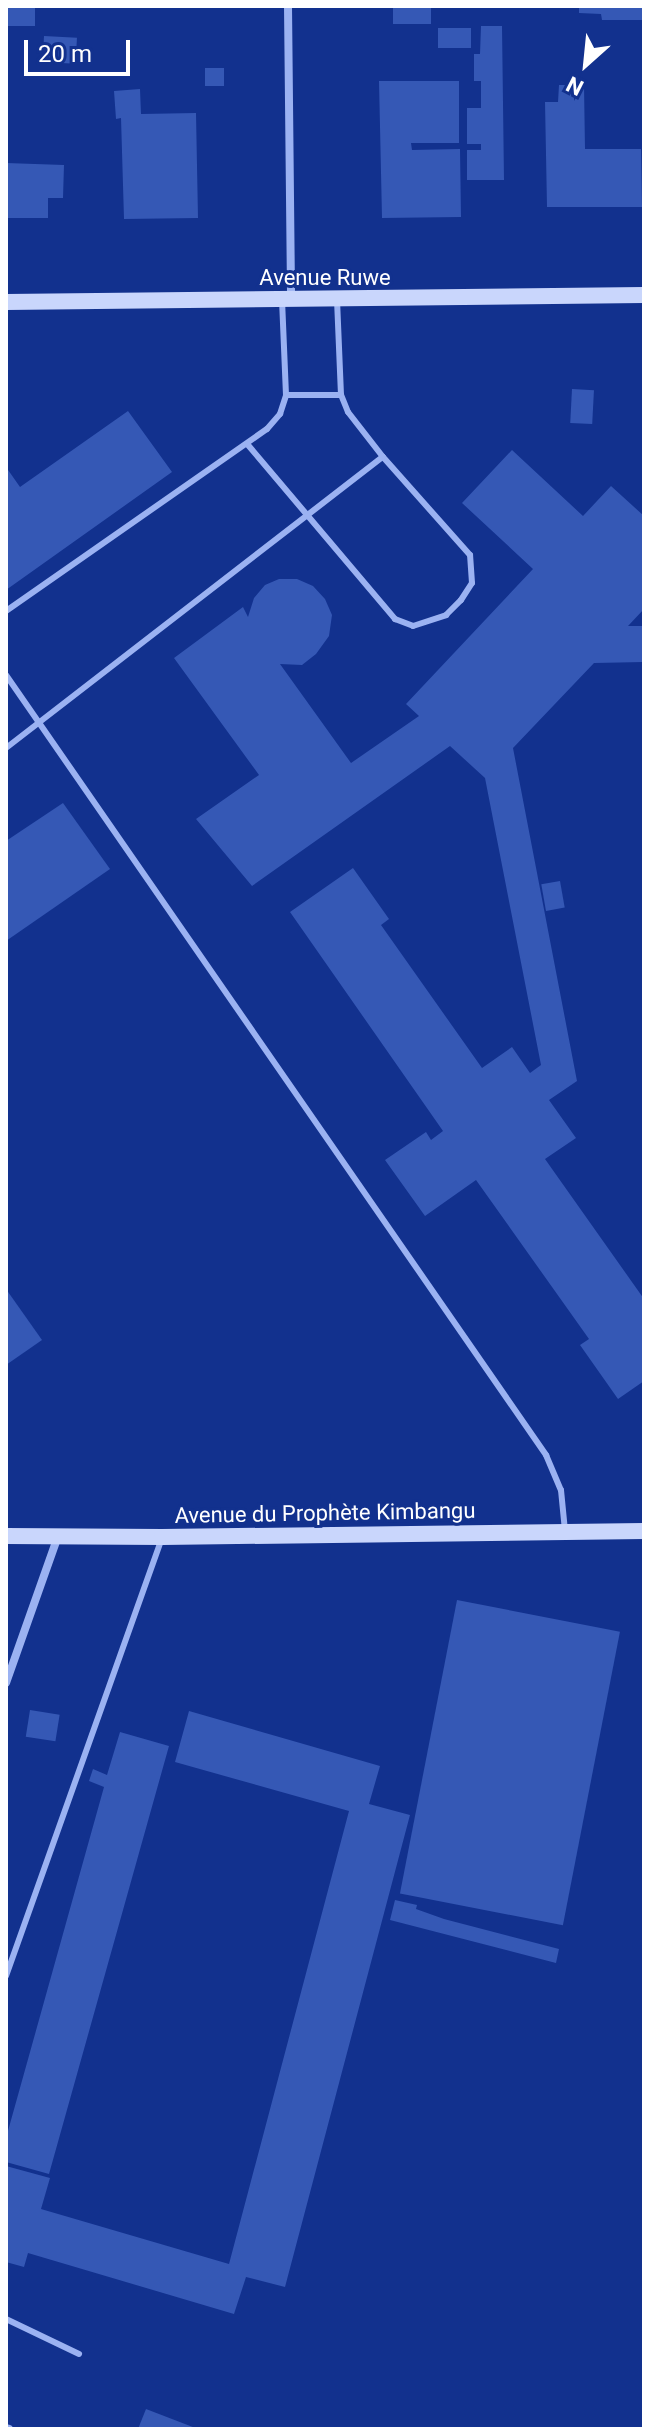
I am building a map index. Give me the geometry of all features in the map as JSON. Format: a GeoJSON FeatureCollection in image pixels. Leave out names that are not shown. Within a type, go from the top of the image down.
{"type":"FeatureCollection","features":[{"type":"Feature","properties":{"kind":"street"},"geometry":{"type":"LineString","coordinates":[[286,300],[288,6]]}},
{"type":"Feature","properties":{"kind":"street","name":"Avenue Ruwe"},"geometry":{"type":"LineString","coordinates":[[6,302],[644,295]]}},
{"type":"Feature","properties":{"kind":"street","name":"Avenue du Prophète Kimbangu"},"geometry":{"type":"LineString","coordinates":[[6,1536],[644,1531]]}},
{"type":"Feature","properties":{"kind":"street"},"geometry":{"type":"LineString","coordinates":[[6,1683],[58,1535]]}},
{"type":"Feature","properties":{"kind":"lane"},"geometry":{"type":"LineString","coordinates":[[6,611],[248,445],[280,414],[286,395],[286,300]]}},
{"type":"Feature","properties":{"kind":"lane"},"geometry":{"type":"LineString","coordinates":[[248,445],[395,619],[413,626],[446,615],[472,583],[470,555],[383,457],[348,412],[341,395],[337,300]]}},
{"type":"Feature","properties":{"kind":"lane"},"geometry":{"type":"LineString","coordinates":[[286,395],[341,395]]}},
{"type":"Feature","properties":{"kind":"lane"},"geometry":{"type":"LineString","coordinates":[[6,748],[383,457]]}},
{"type":"Feature","properties":{"kind":"lane"},"geometry":{"type":"LineString","coordinates":[[6,675],[546,1455],[561,1490],[565,1531]]}},
{"type":"Feature","properties":{"kind":"lane"},"geometry":{"type":"LineString","coordinates":[[6,1976],[162,1537]]}},
{"type":"Feature","properties":{"kind":"lane"},"geometry":{"type":"LineString","coordinates":[[6,2319],[79,2354]]}},
{"type":"Feature","properties":{"kind":"building"},"geometry":{"type":"Polygon","coordinates":[[[6,6],[35,6],[35,26],[6,26],[6,6]]]}},
{"type":"Feature","properties":{"kind":"building"},"geometry":{"type":"Polygon","coordinates":[[[393,6],[431,6],[431,24],[393,24],[393,6]]]}},
{"type":"Feature","properties":{"kind":"building"},"geometry":{"type":"Polygon","coordinates":[[[579,6],[644,6],[644,20],[602,20],[601,14],[579,13],[579,6]]]}},
{"type":"Feature","properties":{"kind":"building"},"geometry":{"type":"Polygon","coordinates":[[[481,26],[502,26],[504,180],[467,180],[467,150],[481,150],[481,144],[467,144],[467,108],[481,108],[481,81],[474,81],[474,54],[480,54],[481,26]]]}},
{"type":"Feature","properties":{"kind":"building"},"geometry":{"type":"Polygon","coordinates":[[[438,28],[471,28],[471,48],[438,48],[438,28]]]}},
{"type":"Feature","properties":{"kind":"building"},"geometry":{"type":"Polygon","coordinates":[[[44,36],[77,38],[76,64],[43,62],[44,36]]]}},
{"type":"Feature","properties":{"kind":"building"},"geometry":{"type":"Polygon","coordinates":[[[205,68],[224,68],[224,86],[205,86],[205,68]]]}},
{"type":"Feature","properties":{"kind":"building"},"geometry":{"type":"Polygon","coordinates":[[[379,81],[459,81],[459,143],[411,143],[412,150],[460,149],[461,217],[382,218],[379,81]]]}},
{"type":"Feature","properties":{"kind":"building"},"geometry":{"type":"Polygon","coordinates":[[[559,85],[584,85],[585,149],[641,149],[642,207],[547,207],[545,102],[558,102],[559,85]]]}},
{"type":"Feature","properties":{"kind":"building"},"geometry":{"type":"Polygon","coordinates":[[[140,89],[141,114],[196,113],[198,218],[124,219],[121,118],[116,119],[114,91],[140,89]]]}},
{"type":"Feature","properties":{"kind":"building"},"geometry":{"type":"Polygon","coordinates":[[[6,163],[64,165],[63,198],[48,198],[48,218],[6,218],[6,163]]]}},
{"type":"Feature","properties":{"kind":"building"},"geometry":{"type":"Polygon","coordinates":[[[572,389],[594,390],[592,424],[570,423],[572,389]]]}},
{"type":"Feature","properties":{"kind":"building"},"geometry":{"type":"Polygon","coordinates":[[[128,411],[172,472],[6,590],[6,467],[20,487],[128,411]]]}},
{"type":"Feature","properties":{"kind":"building"},"geometry":{"type":"Polygon","coordinates":[[[512,450],[583,516],[611,486],[644,516],[644,609],[628,626],[644,626],[644,662],[594,663],[513,748],[577,1081],[549,1100],[576,1138],[545,1159],[644,1299],[644,1381],[618,1399],[580,1345],[589,1339],[476,1180],[425,1216],[385,1160],[426,1132],[431,1140],[443,1131],[290,912],[353,868],[389,919],[381,925],[482,1068],[512,1047],[530,1073],[541,1065],[485,778],[450,746],[252,886],[196,819],[259,775],[174,658],[243,607],[248,617],[254,598],[265,585],[279,579],[297,579],[313,586],[325,599],[332,615],[329,636],[316,654],[302,665],[280,664],[351,763],[419,716],[406,704],[533,569],[462,503],[512,450]]]}},
{"type":"Feature","properties":{"kind":"building"},"geometry":{"type":"Polygon","coordinates":[[[63,803],[110,869],[6,941],[6,841],[63,803]]]}},
{"type":"Feature","properties":{"kind":"building"},"geometry":{"type":"Polygon","coordinates":[[[560,881],[565,908],[546,911],[541,884],[560,881]]]}},
{"type":"Feature","properties":{"kind":"building"},"geometry":{"type":"Polygon","coordinates":[[[6,1289],[42,1340],[6,1365],[6,1289]]]}},
{"type":"Feature","properties":{"kind":"building"},"geometry":{"type":"Polygon","coordinates":[[[457,1600],[620,1632],[563,1925],[400,1894],[457,1600]]]}},
{"type":"Feature","properties":{"kind":"building"},"geometry":{"type":"Polygon","coordinates":[[[30,1710],[60,1715],[55,1741],[26,1737],[30,1710]]]}},
{"type":"Feature","properties":{"kind":"building"},"geometry":{"type":"Polygon","coordinates":[[[189,1711],[380,1766],[369,1804],[410,1815],[285,2287],[246,2277],[234,2314],[28,2253],[24,2267],[6,2262],[6,2166],[50,2178],[41,2209],[229,2264],[349,1811],[175,1762],[189,1711]]]}},
{"type":"Feature","properties":{"kind":"building"},"geometry":{"type":"Polygon","coordinates":[[[120,1732],[169,1746],[49,2174],[6,2162],[6,2138],[104,1787],[89,1781],[93,1769],[107,1775],[120,1732]]]}},
{"type":"Feature","properties":{"kind":"building"},"geometry":{"type":"Polygon","coordinates":[[[395,1900],[417,1905],[416,1909],[444,1919],[559,1949],[556,1963],[390,1920],[395,1900]]]}},
{"type":"Feature","properties":{"kind":"building"},"geometry":{"type":"Polygon","coordinates":[[[146,2409],[198,2429],[138,2429],[146,2409]]]}}]}
